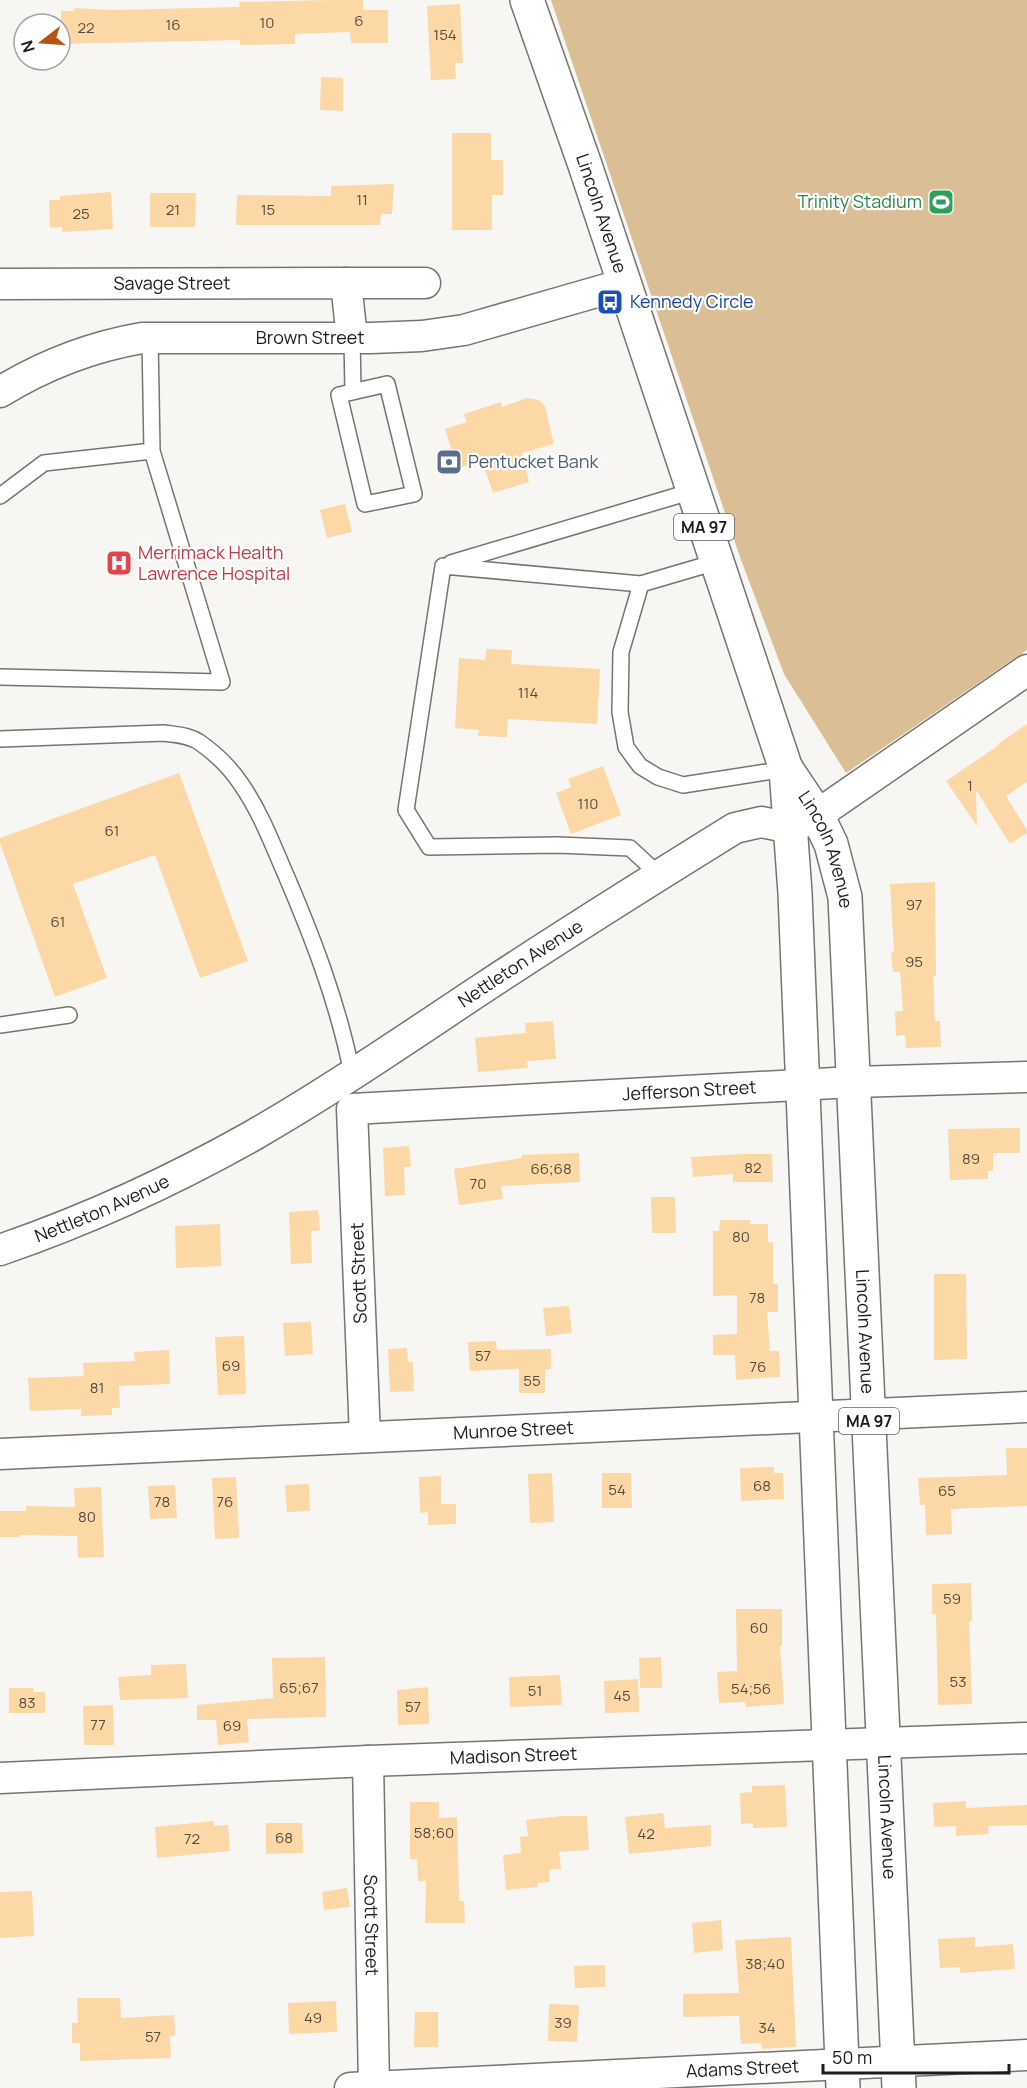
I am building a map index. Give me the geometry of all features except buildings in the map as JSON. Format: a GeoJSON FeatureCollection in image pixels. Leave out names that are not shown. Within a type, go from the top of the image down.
{"type":"FeatureCollection","features":[{"type":"Feature","properties":{"kind":"main road","name":"Lincoln Avenue"},"geometry":{"type":"LineString","coordinates":[[527,0],[804,822],[803,1084],[843,2076]]}},
{"type":"Feature","properties":{"kind":"main road","name":"Lincoln Avenue"},"geometry":{"type":"LineString","coordinates":[[804,822],[831,844],[845,897],[898,2075]]}},
{"type":"Feature","properties":{"kind":"street"},"geometry":{"type":"LineString","coordinates":[[346,283],[352,338]]}},
{"type":"Feature","properties":{"kind":"street","name":"Savage Street"},"geometry":{"type":"LineString","coordinates":[[0,285],[425,283]]}},
{"type":"Feature","properties":{"kind":"street","name":"Brown Street"},"geometry":{"type":"LineString","coordinates":[[0,392],[30,373],[72,356],[115,343],[150,338],[422,336],[464,330],[624,284]]}},
{"type":"Feature","properties":{"kind":"street"},"geometry":{"type":"LineString","coordinates":[[804,822],[1027,670]]}},
{"type":"Feature","properties":{"kind":"street","name":"Nettleton Avenue"},"geometry":{"type":"LineString","coordinates":[[0,1250],[61,1229],[191,1168],[253,1135],[352,1074],[591,917],[735,828],[761,822],[804,822]]}},
{"type":"Feature","properties":{"kind":"street","name":"Jefferson Street"},"geometry":{"type":"LineString","coordinates":[[352,1109],[803,1084],[1027,1077]]}},
{"type":"Feature","properties":{"kind":"street","name":"Scott Street"},"geometry":{"type":"LineString","coordinates":[[352,1109],[365,1437]]}},
{"type":"Feature","properties":{"kind":"street","name":"Munroe Street"},"geometry":{"type":"LineString","coordinates":[[0,1454],[1027,1407]]}},
{"type":"Feature","properties":{"kind":"street","name":"Madison Street"},"geometry":{"type":"LineString","coordinates":[[0,1778],[368,1761],[1027,1738]]}},
{"type":"Feature","properties":{"kind":"street","name":"Scott Street"},"geometry":{"type":"LineString","coordinates":[[362,2087],[368,1761]]}},
{"type":"Feature","properties":{"kind":"street","name":"Adams Street"},"geometry":{"type":"LineString","coordinates":[[362,2087],[898,2075],[1027,2055]]}},
{"type":"Feature","properties":{"kind":"lane"},"geometry":{"type":"LineString","coordinates":[[0,677],[222,682],[152,451],[150,338]]}},
{"type":"Feature","properties":{"kind":"lane"},"geometry":{"type":"LineString","coordinates":[[352,338],[353,392]]}},
{"type":"Feature","properties":{"kind":"lane"},"geometry":{"type":"LineString","coordinates":[[387,384],[414,494],[364,504],[339,395],[353,392],[387,384]]}},
{"type":"Feature","properties":{"kind":"lane"},"geometry":{"type":"LineString","coordinates":[[0,496],[44,463],[152,451]]}},
{"type":"Feature","properties":{"kind":"lane"},"geometry":{"type":"LineString","coordinates":[[443,566],[693,491]]}},
{"type":"Feature","properties":{"kind":"lane"},"geometry":{"type":"LineString","coordinates":[[443,566],[641,584],[716,562]]}},
{"type":"Feature","properties":{"kind":"lane"},"geometry":{"type":"LineString","coordinates":[[443,566],[406,810],[429,848],[558,845],[630,848],[659,875]]}},
{"type":"Feature","properties":{"kind":"lane"},"geometry":{"type":"LineString","coordinates":[[641,584],[621,652],[620,712],[626,747],[640,766],[658,777],[683,785],[786,769]]}},
{"type":"Feature","properties":{"kind":"lane"},"geometry":{"type":"LineString","coordinates":[[0,740],[165,733],[188,736],[219,759],[240,782],[257,809],[292,890],[331,990],[352,1074]]}},
{"type":"Feature","properties":{"kind":"lane"},"geometry":{"type":"LineString","coordinates":[[0,1025],[69,1015]]}},
{"type":"Feature","properties":{"kind":"shaded area"},"geometry":{"type":"Polygon","coordinates":[[[551,0],[1027,0],[1027,650],[846,773],[784,674],[740,557],[551,0]]]}},
{"type":"Feature","properties":{"kind":"place","name":"Trinity Stadium"},"geometry":{"type":"Point","coordinates":[941,202]}},
{"type":"Feature","properties":{"kind":"place","name":"Kennedy Circle"},"geometry":{"type":"Point","coordinates":[610,302]}},
{"type":"Feature","properties":{"kind":"place","name":"Pentucket Bank"},"geometry":{"type":"Point","coordinates":[449,462]}},
{"type":"Feature","properties":{"kind":"place","name":"Merrimack Health Lawrence Hospital"},"geometry":{"type":"Point","coordinates":[119,563]}}]}
